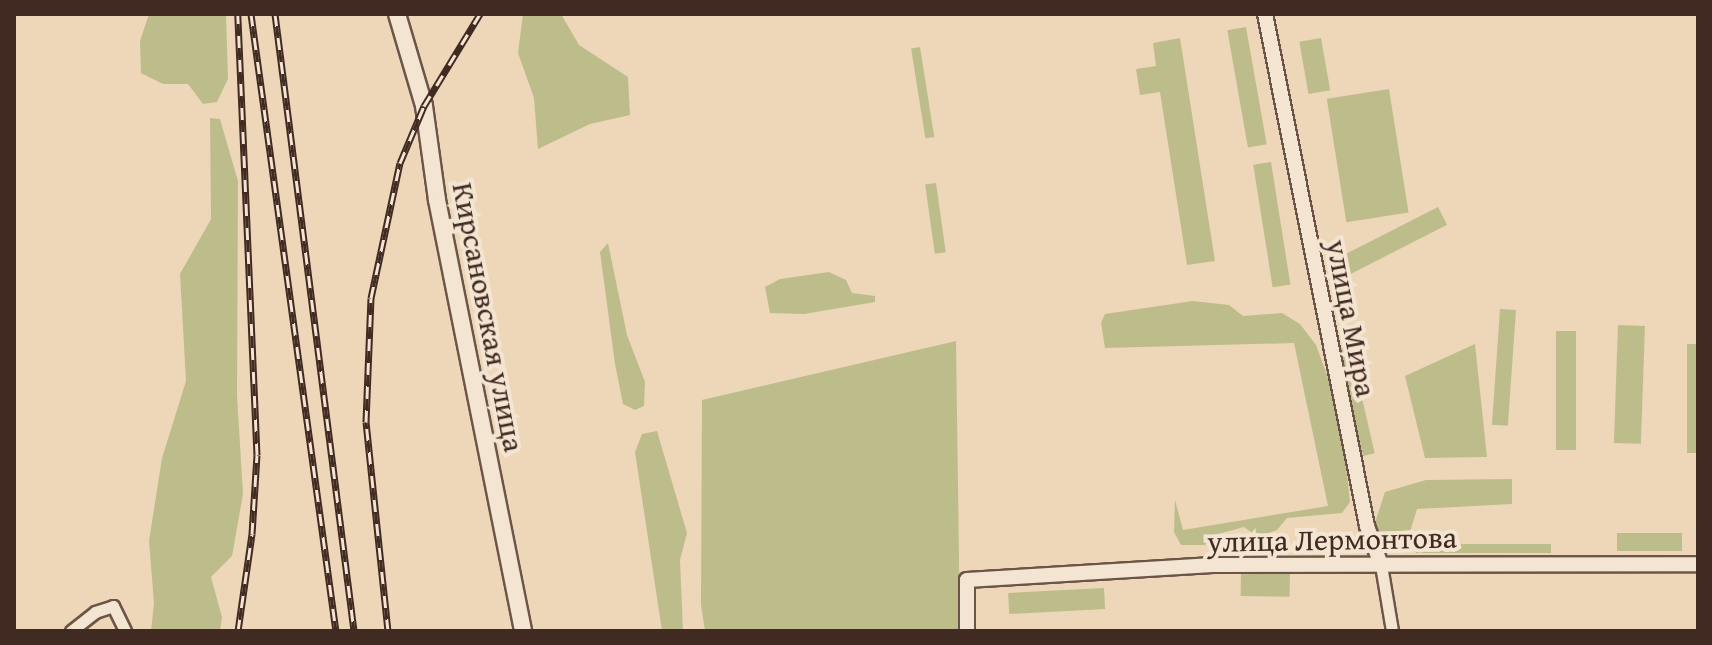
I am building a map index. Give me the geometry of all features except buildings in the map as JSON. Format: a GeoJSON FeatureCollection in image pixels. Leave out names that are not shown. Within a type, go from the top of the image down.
{"type":"FeatureCollection","features":[{"type":"Feature","properties":{"kind":"main road","name":"Кирсановская улица"},"geometry":{"type":"LineString","coordinates":[[397,14],[424,106],[437,200],[523,631]]}},
{"type":"Feature","properties":{"kind":"street","name":"улица Мира"},"geometry":{"type":"LineString","coordinates":[[1265,14],[1367,526],[1381,565],[1392,631]]}},
{"type":"Feature","properties":{"kind":"street","name":"улица Лермонтова"},"geometry":{"type":"LineString","coordinates":[[967,631],[967,580],[1213,565],[1698,564]]}},
{"type":"Feature","properties":{"kind":"street"},"geometry":{"type":"LineString","coordinates":[[71,631],[95,612],[113,606],[122,616],[125,631]]}},
{"type":"Feature","properties":{"kind":"green space"},"geometry":{"type":"Polygon","coordinates":[[[149,14],[226,14],[228,79],[217,102],[203,104],[188,84],[163,84],[141,73],[140,41],[149,14]]]}},
{"type":"Feature","properties":{"kind":"green space"},"geometry":{"type":"Polygon","coordinates":[[[523,14],[561,14],[579,45],[628,77],[630,115],[590,124],[538,149],[534,98],[518,53],[523,14]]]}},
{"type":"Feature","properties":{"kind":"green space"},"geometry":{"type":"Polygon","coordinates":[[[1246,27],[1267,144],[1248,147],[1227,30],[1246,27]]]}},
{"type":"Feature","properties":{"kind":"green space"},"geometry":{"type":"Polygon","coordinates":[[[1180,38],[1215,261],[1187,265],[1160,92],[1140,95],[1136,69],[1156,66],[1153,43],[1180,38]]]}},
{"type":"Feature","properties":{"kind":"green space"},"geometry":{"type":"Polygon","coordinates":[[[1321,38],[1330,90],[1309,94],[1299,42],[1321,38]]]}},
{"type":"Feature","properties":{"kind":"green space"},"geometry":{"type":"Polygon","coordinates":[[[920,47],[934,137],[925,138],[911,48],[920,47]]]}},
{"type":"Feature","properties":{"kind":"green space"},"geometry":{"type":"Polygon","coordinates":[[[1389,89],[1409,212],[1346,222],[1327,99],[1389,89]]]}},
{"type":"Feature","properties":{"kind":"green space"},"geometry":{"type":"Polygon","coordinates":[[[210,118],[220,119],[238,181],[237,395],[243,494],[232,556],[211,577],[222,617],[220,631],[151,631],[154,603],[149,541],[162,458],[186,381],[180,274],[211,219],[210,118]]]}},
{"type":"Feature","properties":{"kind":"green space"},"geometry":{"type":"Polygon","coordinates":[[[1271,162],[1290,284],[1273,287],[1253,165],[1271,162]]]}},
{"type":"Feature","properties":{"kind":"green space"},"geometry":{"type":"Polygon","coordinates":[[[936,183],[946,252],[935,254],[925,185],[936,183]]]}},
{"type":"Feature","properties":{"kind":"green space"},"geometry":{"type":"Polygon","coordinates":[[[1438,207],[1447,225],[1348,275],[1339,257],[1438,207]]]}},
{"type":"Feature","properties":{"kind":"green space"},"geometry":{"type":"Polygon","coordinates":[[[608,243],[627,335],[645,382],[644,406],[635,410],[623,404],[615,364],[600,252],[608,243]]]}},
{"type":"Feature","properties":{"kind":"green space"},"geometry":{"type":"Polygon","coordinates":[[[829,272],[846,280],[852,293],[875,296],[875,302],[804,314],[770,313],[765,287],[780,279],[829,272]]]}},
{"type":"Feature","properties":{"kind":"green space"},"geometry":{"type":"Polygon","coordinates":[[[1193,301],[1229,305],[1243,316],[1282,313],[1300,324],[1316,345],[1335,397],[1350,502],[1342,513],[1287,518],[1277,530],[1258,537],[1244,527],[1214,535],[1205,545],[1181,545],[1174,532],[1175,500],[1183,530],[1328,506],[1294,343],[1105,348],[1101,323],[1105,314],[1193,301]]]}},
{"type":"Feature","properties":{"kind":"green space"},"geometry":{"type":"Polygon","coordinates":[[[1500,309],[1516,310],[1508,426],[1492,425],[1500,309]]]}},
{"type":"Feature","properties":{"kind":"green space"},"geometry":{"type":"Polygon","coordinates":[[[1618,325],[1645,326],[1641,444],[1614,443],[1618,325]]]}},
{"type":"Feature","properties":{"kind":"green space"},"geometry":{"type":"Polygon","coordinates":[[[1556,331],[1576,331],[1576,450],[1556,450],[1556,331]]]}},
{"type":"Feature","properties":{"kind":"green space"},"geometry":{"type":"Polygon","coordinates":[[[956,341],[960,631],[705,631],[701,605],[702,400],[956,341]]]}},
{"type":"Feature","properties":{"kind":"green space"},"geometry":{"type":"Polygon","coordinates":[[[1475,344],[1487,457],[1425,458],[1405,376],[1475,344]]]}},
{"type":"Feature","properties":{"kind":"green space"},"geometry":{"type":"Polygon","coordinates":[[[1687,344],[1698,344],[1698,453],[1687,453],[1687,344]]]}},
{"type":"Feature","properties":{"kind":"green space"},"geometry":{"type":"Polygon","coordinates":[[[1350,346],[1375,453],[1363,456],[1338,349],[1350,346]]]}},
{"type":"Feature","properties":{"kind":"green space"},"geometry":{"type":"Polygon","coordinates":[[[657,431],[687,533],[680,560],[683,631],[662,631],[635,452],[642,434],[657,431]]]}},
{"type":"Feature","properties":{"kind":"green space"},"geometry":{"type":"Polygon","coordinates":[[[1512,479],[1512,504],[1417,509],[1408,538],[1394,548],[1373,529],[1385,492],[1426,480],[1512,479]]]}},
{"type":"Feature","properties":{"kind":"green space"},"geometry":{"type":"Polygon","coordinates":[[[1617,533],[1682,533],[1682,551],[1617,551],[1617,533]]]}},
{"type":"Feature","properties":{"kind":"green space"},"geometry":{"type":"Polygon","coordinates":[[[1416,544],[1551,544],[1551,553],[1416,553],[1416,544]]]}},
{"type":"Feature","properties":{"kind":"green space"},"geometry":{"type":"Polygon","coordinates":[[[1241,572],[1290,573],[1290,597],[1241,596],[1241,572]]]}},
{"type":"Feature","properties":{"kind":"green space"},"geometry":{"type":"Polygon","coordinates":[[[1104,588],[1105,609],[1009,614],[1008,593],[1104,588]]]}},
{"type":"Feature","properties":{"kind":"railway"},"geometry":{"type":"LineString","coordinates":[[238,14],[257,455],[252,534],[238,631]]}},
{"type":"Feature","properties":{"kind":"railway"},"geometry":{"type":"LineString","coordinates":[[251,14],[336,631]]}},
{"type":"Feature","properties":{"kind":"railway"},"geometry":{"type":"LineString","coordinates":[[275,14],[354,631]]}},
{"type":"Feature","properties":{"kind":"railway"},"geometry":{"type":"LineString","coordinates":[[388,631],[366,422],[371,298],[400,163],[424,106],[480,14]]}}]}
